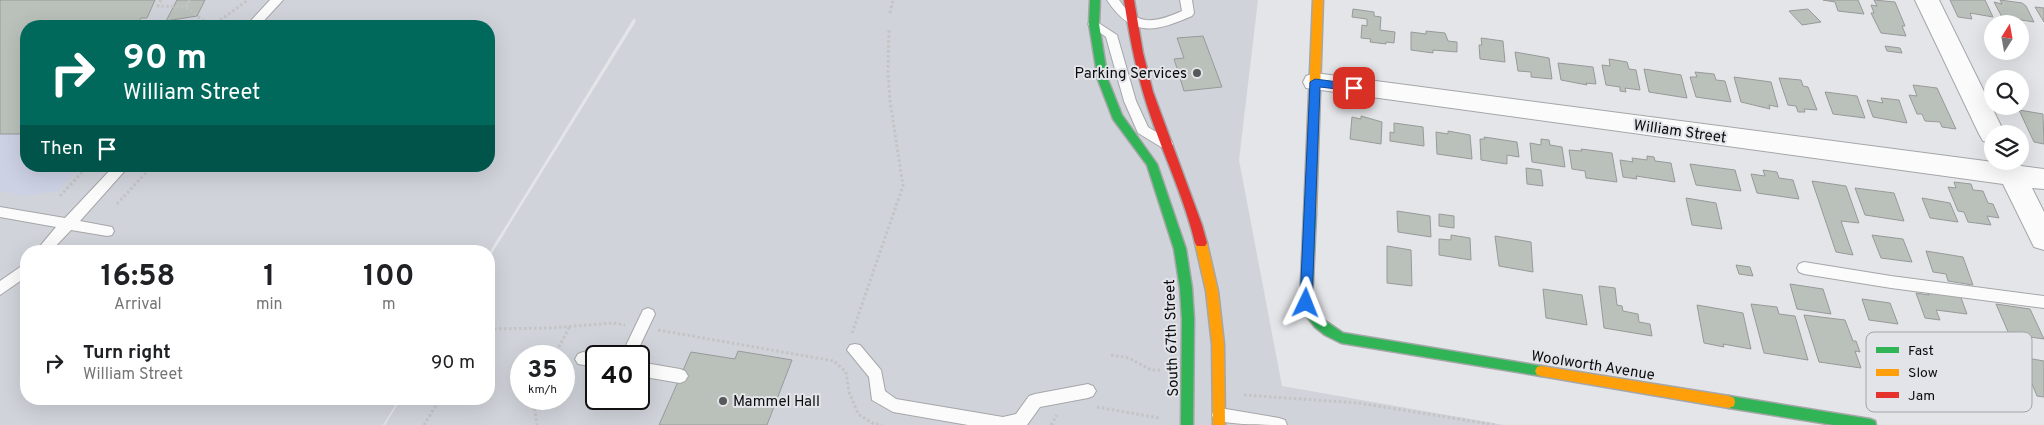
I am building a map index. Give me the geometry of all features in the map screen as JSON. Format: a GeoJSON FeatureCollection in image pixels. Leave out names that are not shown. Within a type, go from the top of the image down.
{"type":"FeatureCollection","features":[{"type":"Feature","properties":{"kind":"main road","name":"South 67th Street"},"geometry":{"type":"LineString","coordinates":[[1095,0],[1094,24],[1103,80],[1117,116],[1152,164],[1180,249],[1188,318],[1187,425]]}},
{"type":"Feature","properties":{"kind":"main road"},"geometry":{"type":"LineString","coordinates":[[1129,0],[1136,52],[1152,106],[1197,223],[1212,291],[1218,344],[1220,420]]}},
{"type":"Feature","properties":{"kind":"main road"},"geometry":{"type":"LineString","coordinates":[[1315,82],[1318,0]]}},
{"type":"Feature","properties":{"kind":"main road","name":"Woolworth Avenue"},"geometry":{"type":"LineString","coordinates":[[1315,82],[1306,303],[1311,317],[1326,332],[1341,338],[1870,425]]}},
{"type":"Feature","properties":{"kind":"street"},"geometry":{"type":"LineString","coordinates":[[1927,0],[1988,125]]}},
{"type":"Feature","properties":{"kind":"street","name":"William Street"},"geometry":{"type":"LineString","coordinates":[[1315,82],[1984,165]]}},
{"type":"Feature","properties":{"kind":"street"},"geometry":{"type":"LineString","coordinates":[[2010,170],[2044,239]]}},
{"type":"Feature","properties":{"kind":"street","name":"William Street"},"geometry":{"type":"LineString","coordinates":[[2015,170],[2044,179]]}},
{"type":"Feature","properties":{"kind":"lane"},"geometry":{"type":"LineString","coordinates":[[258,20],[277,0]]}},
{"type":"Feature","properties":{"kind":"lane"},"geometry":{"type":"LineString","coordinates":[[1113,0],[1131,22],[1145,24],[1166,23],[1188,13],[1186,0]]}},
{"type":"Feature","properties":{"kind":"lane"},"geometry":{"type":"LineString","coordinates":[[1094,24],[1112,35],[1130,101],[1143,130],[1167,144]]}},
{"type":"Feature","properties":{"kind":"lane"},"geometry":{"type":"LineString","coordinates":[[49,245],[117,172]]}},
{"type":"Feature","properties":{"kind":"lane"},"geometry":{"type":"LineString","coordinates":[[0,212],[107,231]]}},
{"type":"Feature","properties":{"kind":"lane"},"geometry":{"type":"LineString","coordinates":[[1804,268],[1891,282],[2044,302]]}},
{"type":"Feature","properties":{"kind":"lane"},"geometry":{"type":"LineString","coordinates":[[0,289],[20,274]]}},
{"type":"Feature","properties":{"kind":"lane"},"geometry":{"type":"LineString","coordinates":[[633,345],[648,314]]}},
{"type":"Feature","properties":{"kind":"lane"},"geometry":{"type":"LineString","coordinates":[[855,350],[876,376],[878,395],[893,405],[1003,424],[1021,420],[1035,401],[1088,399]]}},
{"type":"Feature","properties":{"kind":"lane"},"geometry":{"type":"LineString","coordinates":[[650,370],[680,376]]}},
{"type":"Feature","properties":{"kind":"lane"},"geometry":{"type":"LineString","coordinates":[[1220,420],[1279,425]]}},
{"type":"Feature","properties":{"kind":"path"},"geometry":{"type":"LineString","coordinates":[[161,0],[158,6],[186,6],[203,20]]}},
{"type":"Feature","properties":{"kind":"path"},"geometry":{"type":"LineString","coordinates":[[186,6],[190,0]]}},
{"type":"Feature","properties":{"kind":"path"},"geometry":{"type":"LineString","coordinates":[[220,20],[248,0]]}},
{"type":"Feature","properties":{"kind":"path"},"geometry":{"type":"LineString","coordinates":[[890,13],[893,0]]}},
{"type":"Feature","properties":{"kind":"path"},"geometry":{"type":"LineString","coordinates":[[852,334],[903,186],[890,101],[889,28]]}},
{"type":"Feature","properties":{"kind":"path"},"geometry":{"type":"LineString","coordinates":[[60,196],[82,172]]}},
{"type":"Feature","properties":{"kind":"path"},"geometry":{"type":"LineString","coordinates":[[117,204],[146,172]]}},
{"type":"Feature","properties":{"kind":"path"},"geometry":{"type":"LineString","coordinates":[[495,329],[614,323],[834,361],[846,372],[849,392],[858,414],[874,424],[882,425]]}},
{"type":"Feature","properties":{"kind":"path"},"geometry":{"type":"LineString","coordinates":[[560,345],[570,326]]}},
{"type":"Feature","properties":{"kind":"path"},"geometry":{"type":"LineString","coordinates":[[1112,355],[1129,358],[1151,370],[1170,371]]}},
{"type":"Feature","properties":{"kind":"path"},"geometry":{"type":"LineString","coordinates":[[1242,391],[1243,395],[1359,403],[1496,425]]}},
{"type":"Feature","properties":{"kind":"path"},"geometry":{"type":"LineString","coordinates":[[1088,399],[1158,418],[1166,422]]}},
{"type":"Feature","properties":{"kind":"path"},"geometry":{"type":"LineString","coordinates":[[424,425],[436,405]]}},
{"type":"Feature","properties":{"kind":"path"},"geometry":{"type":"LineString","coordinates":[[1051,425],[1062,409]]}},
{"type":"Feature","properties":{"kind":"path"},"geometry":{"type":"LineString","coordinates":[[535,410],[537,425]]}},
{"type":"Feature","properties":{"kind":"shaded area"},"geometry":{"type":"Polygon","coordinates":[[[0,0],[1258,0],[1239,160],[1282,386],[1504,425],[385,425],[397,405],[495,405],[495,248],[636,21],[634,18],[494,245],[20,245],[20,405],[395,405],[383,425],[0,425],[0,0]]]}},
{"type":"Feature","properties":{"kind":"shaded area"},"geometry":{"type":"Polygon","coordinates":[[[0,134],[20,134],[20,172],[75,172],[58,191],[27,196],[0,191],[0,134]]]}},
{"type":"Feature","properties":{"kind":"building"},"geometry":{"type":"Polygon","coordinates":[[[0,0],[155,0],[147,18],[141,18],[140,20],[20,20],[20,134],[0,134],[0,0]]]}},
{"type":"Feature","properties":{"kind":"building"},"geometry":{"type":"Polygon","coordinates":[[[177,0],[205,0],[197,16],[167,20],[177,0]]]}},
{"type":"Feature","properties":{"kind":"building"},"geometry":{"type":"Polygon","coordinates":[[[1823,0],[1858,0],[1864,14],[1838,11],[1835,2],[1823,0]]]}},
{"type":"Feature","properties":{"kind":"building"},"geometry":{"type":"Polygon","coordinates":[[[1874,0],[1895,2],[1905,26],[1902,26],[1906,36],[1881,33],[1871,13],[1874,13],[1871,5],[1877,6],[1874,0]]]}},
{"type":"Feature","properties":{"kind":"building"},"geometry":{"type":"Polygon","coordinates":[[[1950,0],[1985,0],[1992,15],[1970,13],[1972,19],[1958,17],[1950,0]]]}},
{"type":"Feature","properties":{"kind":"building"},"geometry":{"type":"Polygon","coordinates":[[[2000,0],[2022,3],[2026,6],[2034,22],[2029,21],[2029,15],[2001,15],[1994,2],[2002,4],[2000,0]]]}},
{"type":"Feature","properties":{"kind":"building"},"geometry":{"type":"Polygon","coordinates":[[[2035,7],[2044,8],[2044,22],[2035,7]]]}},
{"type":"Feature","properties":{"kind":"building"},"geometry":{"type":"Polygon","coordinates":[[[1353,9],[1374,12],[1374,16],[1381,17],[1380,30],[1395,32],[1394,43],[1370,42],[1371,39],[1361,38],[1362,25],[1367,26],[1367,19],[1352,17],[1353,9]]]}},
{"type":"Feature","properties":{"kind":"building"},"geometry":{"type":"Polygon","coordinates":[[[1808,9],[1821,22],[1802,25],[1789,11],[1808,9]]]}},
{"type":"Feature","properties":{"kind":"building"},"geometry":{"type":"Polygon","coordinates":[[[1426,31],[1445,33],[1448,41],[1457,42],[1457,52],[1433,50],[1433,53],[1411,50],[1411,32],[1426,34],[1426,31]]]}},
{"type":"Feature","properties":{"kind":"building","name":"Parking Services"},"geometry":{"type":"Polygon","coordinates":[[[1203,36],[1222,87],[1184,91],[1174,59],[1184,58],[1177,38],[1203,36]]]}},
{"type":"Feature","properties":{"kind":"building"},"geometry":{"type":"Polygon","coordinates":[[[1481,38],[1503,41],[1505,62],[1480,59],[1479,45],[1482,45],[1481,38]]]}},
{"type":"Feature","properties":{"kind":"building"},"geometry":{"type":"Polygon","coordinates":[[[1885,46],[1900,48],[1902,53],[1887,51],[1885,46]]]}},
{"type":"Feature","properties":{"kind":"building"},"geometry":{"type":"Polygon","coordinates":[[[1515,52],[1549,58],[1552,79],[1531,77],[1531,72],[1518,71],[1515,52]]]}},
{"type":"Feature","properties":{"kind":"building"},"geometry":{"type":"Polygon","coordinates":[[[1609,59],[1627,62],[1629,69],[1636,70],[1640,90],[1625,88],[1626,92],[1620,91],[1620,87],[1606,85],[1602,65],[1610,66],[1609,59]]]}},
{"type":"Feature","properties":{"kind":"building"},"geometry":{"type":"Polygon","coordinates":[[[1558,63],[1593,67],[1596,84],[1586,83],[1587,85],[1561,80],[1558,63]]]}},
{"type":"Feature","properties":{"kind":"building"},"geometry":{"type":"Polygon","coordinates":[[[1644,69],[1681,75],[1687,98],[1649,92],[1644,69]]]}},
{"type":"Feature","properties":{"kind":"building"},"geometry":{"type":"Polygon","coordinates":[[[1695,72],[1714,74],[1716,80],[1725,81],[1731,102],[1696,97],[1690,77],[1697,77],[1695,72]]]}},
{"type":"Feature","properties":{"kind":"building"},"geometry":{"type":"Polygon","coordinates":[[[1734,77],[1771,82],[1778,107],[1769,105],[1770,109],[1741,102],[1734,77]]]}},
{"type":"Feature","properties":{"kind":"building"},"geometry":{"type":"Polygon","coordinates":[[[1779,78],[1801,80],[1803,86],[1808,87],[1817,110],[1804,109],[1805,112],[1798,112],[1796,106],[1788,105],[1779,78]]]}},
{"type":"Feature","properties":{"kind":"building"},"geometry":{"type":"Polygon","coordinates":[[[1913,85],[1937,88],[1956,129],[1942,127],[1940,122],[1925,121],[1922,114],[1917,114],[1909,95],[1917,96],[1913,85]]]}},
{"type":"Feature","properties":{"kind":"building"},"geometry":{"type":"Polygon","coordinates":[[[1825,92],[1857,96],[1865,118],[1833,114],[1825,92]]]}},
{"type":"Feature","properties":{"kind":"building"},"geometry":{"type":"Polygon","coordinates":[[[1881,98],[1899,100],[1907,123],[1873,117],[1867,100],[1883,103],[1881,98]]]}},
{"type":"Feature","properties":{"kind":"building"},"geometry":{"type":"Polygon","coordinates":[[[2029,112],[2043,114],[2044,144],[2034,142],[2029,131],[2029,125],[2026,125],[2021,115],[2029,115],[2029,112]]]}},
{"type":"Feature","properties":{"kind":"building"},"geometry":{"type":"Polygon","coordinates":[[[1361,116],[1382,122],[1381,144],[1350,139],[1352,117],[1361,119],[1361,116]]]}},
{"type":"Feature","properties":{"kind":"building"},"geometry":{"type":"Polygon","coordinates":[[[1394,123],[1423,127],[1424,146],[1390,141],[1390,132],[1394,133],[1394,123]]]}},
{"type":"Feature","properties":{"kind":"building"},"geometry":{"type":"Polygon","coordinates":[[[1448,131],[1470,135],[1472,159],[1437,154],[1436,132],[1448,134],[1448,131]]]}},
{"type":"Feature","properties":{"kind":"building"},"geometry":{"type":"Polygon","coordinates":[[[1484,137],[1517,142],[1519,157],[1507,155],[1507,164],[1481,160],[1480,139],[1485,139],[1484,137]]]}},
{"type":"Feature","properties":{"kind":"building"},"geometry":{"type":"Polygon","coordinates":[[[1541,139],[1549,140],[1550,145],[1562,147],[1565,167],[1532,162],[1530,143],[1541,145],[1541,139]]]}},
{"type":"Feature","properties":{"kind":"building"},"geometry":{"type":"Polygon","coordinates":[[[1581,149],[1612,153],[1617,182],[1586,178],[1585,171],[1572,169],[1569,150],[1582,151],[1581,149]]]}},
{"type":"Feature","properties":{"kind":"building"},"geometry":{"type":"Polygon","coordinates":[[[1647,156],[1654,157],[1655,161],[1671,163],[1675,182],[1636,176],[1637,179],[1623,177],[1620,160],[1633,162],[1632,158],[1647,160],[1647,156]]]}},
{"type":"Feature","properties":{"kind":"building"},"geometry":{"type":"Polygon","coordinates":[[[1690,164],[1735,170],[1741,191],[1696,185],[1690,164]]]}},
{"type":"Feature","properties":{"kind":"building"},"geometry":{"type":"Polygon","coordinates":[[[1526,168],[1541,170],[1543,186],[1527,184],[1526,168]]]}},
{"type":"Feature","properties":{"kind":"building"},"geometry":{"type":"Polygon","coordinates":[[[1763,170],[1777,172],[1779,178],[1793,180],[1799,199],[1757,193],[1751,174],[1765,176],[1763,170]]]}},
{"type":"Feature","properties":{"kind":"building"},"geometry":{"type":"Polygon","coordinates":[[[1812,181],[1846,186],[1859,223],[1841,221],[1853,255],[1836,252],[1812,181]]]}},
{"type":"Feature","properties":{"kind":"building"},"geometry":{"type":"Polygon","coordinates":[[[1954,182],[1971,184],[1973,190],[1983,191],[1988,203],[1993,204],[1999,218],[1987,216],[1991,225],[1968,222],[1964,212],[1958,211],[1948,187],[1956,188],[1954,182]]]}},
{"type":"Feature","properties":{"kind":"building"},"geometry":{"type":"Polygon","coordinates":[[[1855,188],[1894,193],[1904,221],[1865,215],[1855,188]]]}},
{"type":"Feature","properties":{"kind":"building"},"geometry":{"type":"Polygon","coordinates":[[[1686,198],[1716,203],[1722,229],[1692,225],[1686,198]]]}},
{"type":"Feature","properties":{"kind":"building"},"geometry":{"type":"Polygon","coordinates":[[[1922,198],[1950,203],[1958,222],[1930,218],[1922,198]]]}},
{"type":"Feature","properties":{"kind":"building"},"geometry":{"type":"Polygon","coordinates":[[[1397,211],[1430,216],[1431,237],[1398,232],[1397,211]]]}},
{"type":"Feature","properties":{"kind":"building"},"geometry":{"type":"Polygon","coordinates":[[[1439,214],[1454,216],[1454,228],[1439,226],[1439,214]]]}},
{"type":"Feature","properties":{"kind":"building"},"geometry":{"type":"Polygon","coordinates":[[[1451,235],[1470,238],[1471,260],[1439,255],[1439,239],[1451,240],[1451,235]]]}},
{"type":"Feature","properties":{"kind":"building"},"geometry":{"type":"Polygon","coordinates":[[[1872,235],[1903,239],[1912,262],[1881,258],[1872,235]]]}},
{"type":"Feature","properties":{"kind":"building"},"geometry":{"type":"Polygon","coordinates":[[[1495,236],[1531,242],[1533,272],[1499,266],[1495,236]]]}},
{"type":"Feature","properties":{"kind":"building"},"geometry":{"type":"Polygon","coordinates":[[[1387,246],[1411,250],[1412,286],[1387,283],[1387,246]]]}},
{"type":"Feature","properties":{"kind":"building"},"geometry":{"type":"Polygon","coordinates":[[[1926,251],[1963,257],[1973,285],[1948,281],[1946,274],[1933,272],[1926,251]]]}},
{"type":"Feature","properties":{"kind":"building"},"geometry":{"type":"Polygon","coordinates":[[[1736,265],[1750,267],[1753,276],[1739,274],[1736,265]]]}},
{"type":"Feature","properties":{"kind":"building"},"geometry":{"type":"Polygon","coordinates":[[[1790,284],[1823,289],[1831,314],[1797,309],[1790,284]]]}},
{"type":"Feature","properties":{"kind":"building"},"geometry":{"type":"Polygon","coordinates":[[[1599,286],[1615,288],[1617,305],[1622,306],[1623,311],[1638,314],[1639,322],[1650,324],[1652,336],[1604,328],[1599,286]]]}},
{"type":"Feature","properties":{"kind":"building"},"geometry":{"type":"Polygon","coordinates":[[[1543,289],[1582,295],[1587,325],[1546,318],[1543,289]]]}},
{"type":"Feature","properties":{"kind":"building"},"geometry":{"type":"Polygon","coordinates":[[[1927,291],[1960,295],[1967,314],[1936,310],[1940,320],[1925,318],[1916,293],[1929,295],[1927,291]]]}},
{"type":"Feature","properties":{"kind":"building"},"geometry":{"type":"Polygon","coordinates":[[[1862,299],[1890,303],[1898,324],[1869,320],[1862,299]]]}},
{"type":"Feature","properties":{"kind":"building"},"geometry":{"type":"Polygon","coordinates":[[[1751,304],[1777,307],[1779,314],[1795,316],[1808,360],[1764,353],[1751,304]]]}},
{"type":"Feature","properties":{"kind":"building"},"geometry":{"type":"Polygon","coordinates":[[[1996,304],[2030,309],[2044,339],[2032,337],[2032,332],[2008,332],[1996,304]]]}},
{"type":"Feature","properties":{"kind":"building"},"geometry":{"type":"Polygon","coordinates":[[[1697,305],[1743,313],[1751,349],[1704,343],[1697,305]]]}},
{"type":"Feature","properties":{"kind":"building"},"geometry":{"type":"Polygon","coordinates":[[[1804,315],[1845,320],[1853,341],[1856,341],[1860,352],[1855,351],[1861,368],[1819,362],[1804,315]]]}},
{"type":"Feature","properties":{"kind":"building","name":"Mammel Hall"},"geometry":{"type":"Polygon","coordinates":[[[738,351],[792,360],[767,425],[659,425],[691,352],[735,359],[738,351]]]}},
{"type":"Feature","properties":{"kind":"building"},"geometry":{"type":"Polygon","coordinates":[[[2032,359],[2044,361],[2044,397],[2037,396],[2032,384],[2032,359]]]}},
{"type":"Feature","properties":{"kind":"traffic: fast"},"geometry":{"type":"LineString","coordinates":[[1095,0],[1094,24],[1103,80],[1117,116],[1152,164],[1180,249],[1186,288],[1188,319],[1187,425]]}},
{"type":"Feature","properties":{"kind":"traffic: fast"},"geometry":{"type":"LineString","coordinates":[[1310,214],[1306,303],[1316,319],[1329,332],[1341,338],[1541,371]]}},
{"type":"Feature","properties":{"kind":"traffic: fast"},"geometry":{"type":"LineString","coordinates":[[1729,402],[1870,425]]}},
{"type":"Feature","properties":{"kind":"traffic: slow"},"geometry":{"type":"LineString","coordinates":[[1310,214],[1318,0]]}},
{"type":"Feature","properties":{"kind":"traffic: slow"},"geometry":{"type":"LineString","coordinates":[[1201,243],[1212,291],[1218,344],[1219,425]]}},
{"type":"Feature","properties":{"kind":"traffic: slow"},"geometry":{"type":"LineString","coordinates":[[1541,371],[1729,402]]}},
{"type":"Feature","properties":{"kind":"traffic: jam"},"geometry":{"type":"LineString","coordinates":[[1129,0],[1144,79],[1158,122],[1197,225],[1201,243]]}},
{"type":"Feature","properties":{"kind":"place","name":"Parking Services"},"geometry":{"type":"Point","coordinates":[1197,73]}},
{"type":"Feature","properties":{"kind":"place","name":"Mammel Hall"},"geometry":{"type":"Point","coordinates":[723,401]}},
{"type":"Feature","properties":{"kind":"route"},"geometry":{"type":"LineString","coordinates":[[1306,303],[1315,82],[1354,88]]}}]}
